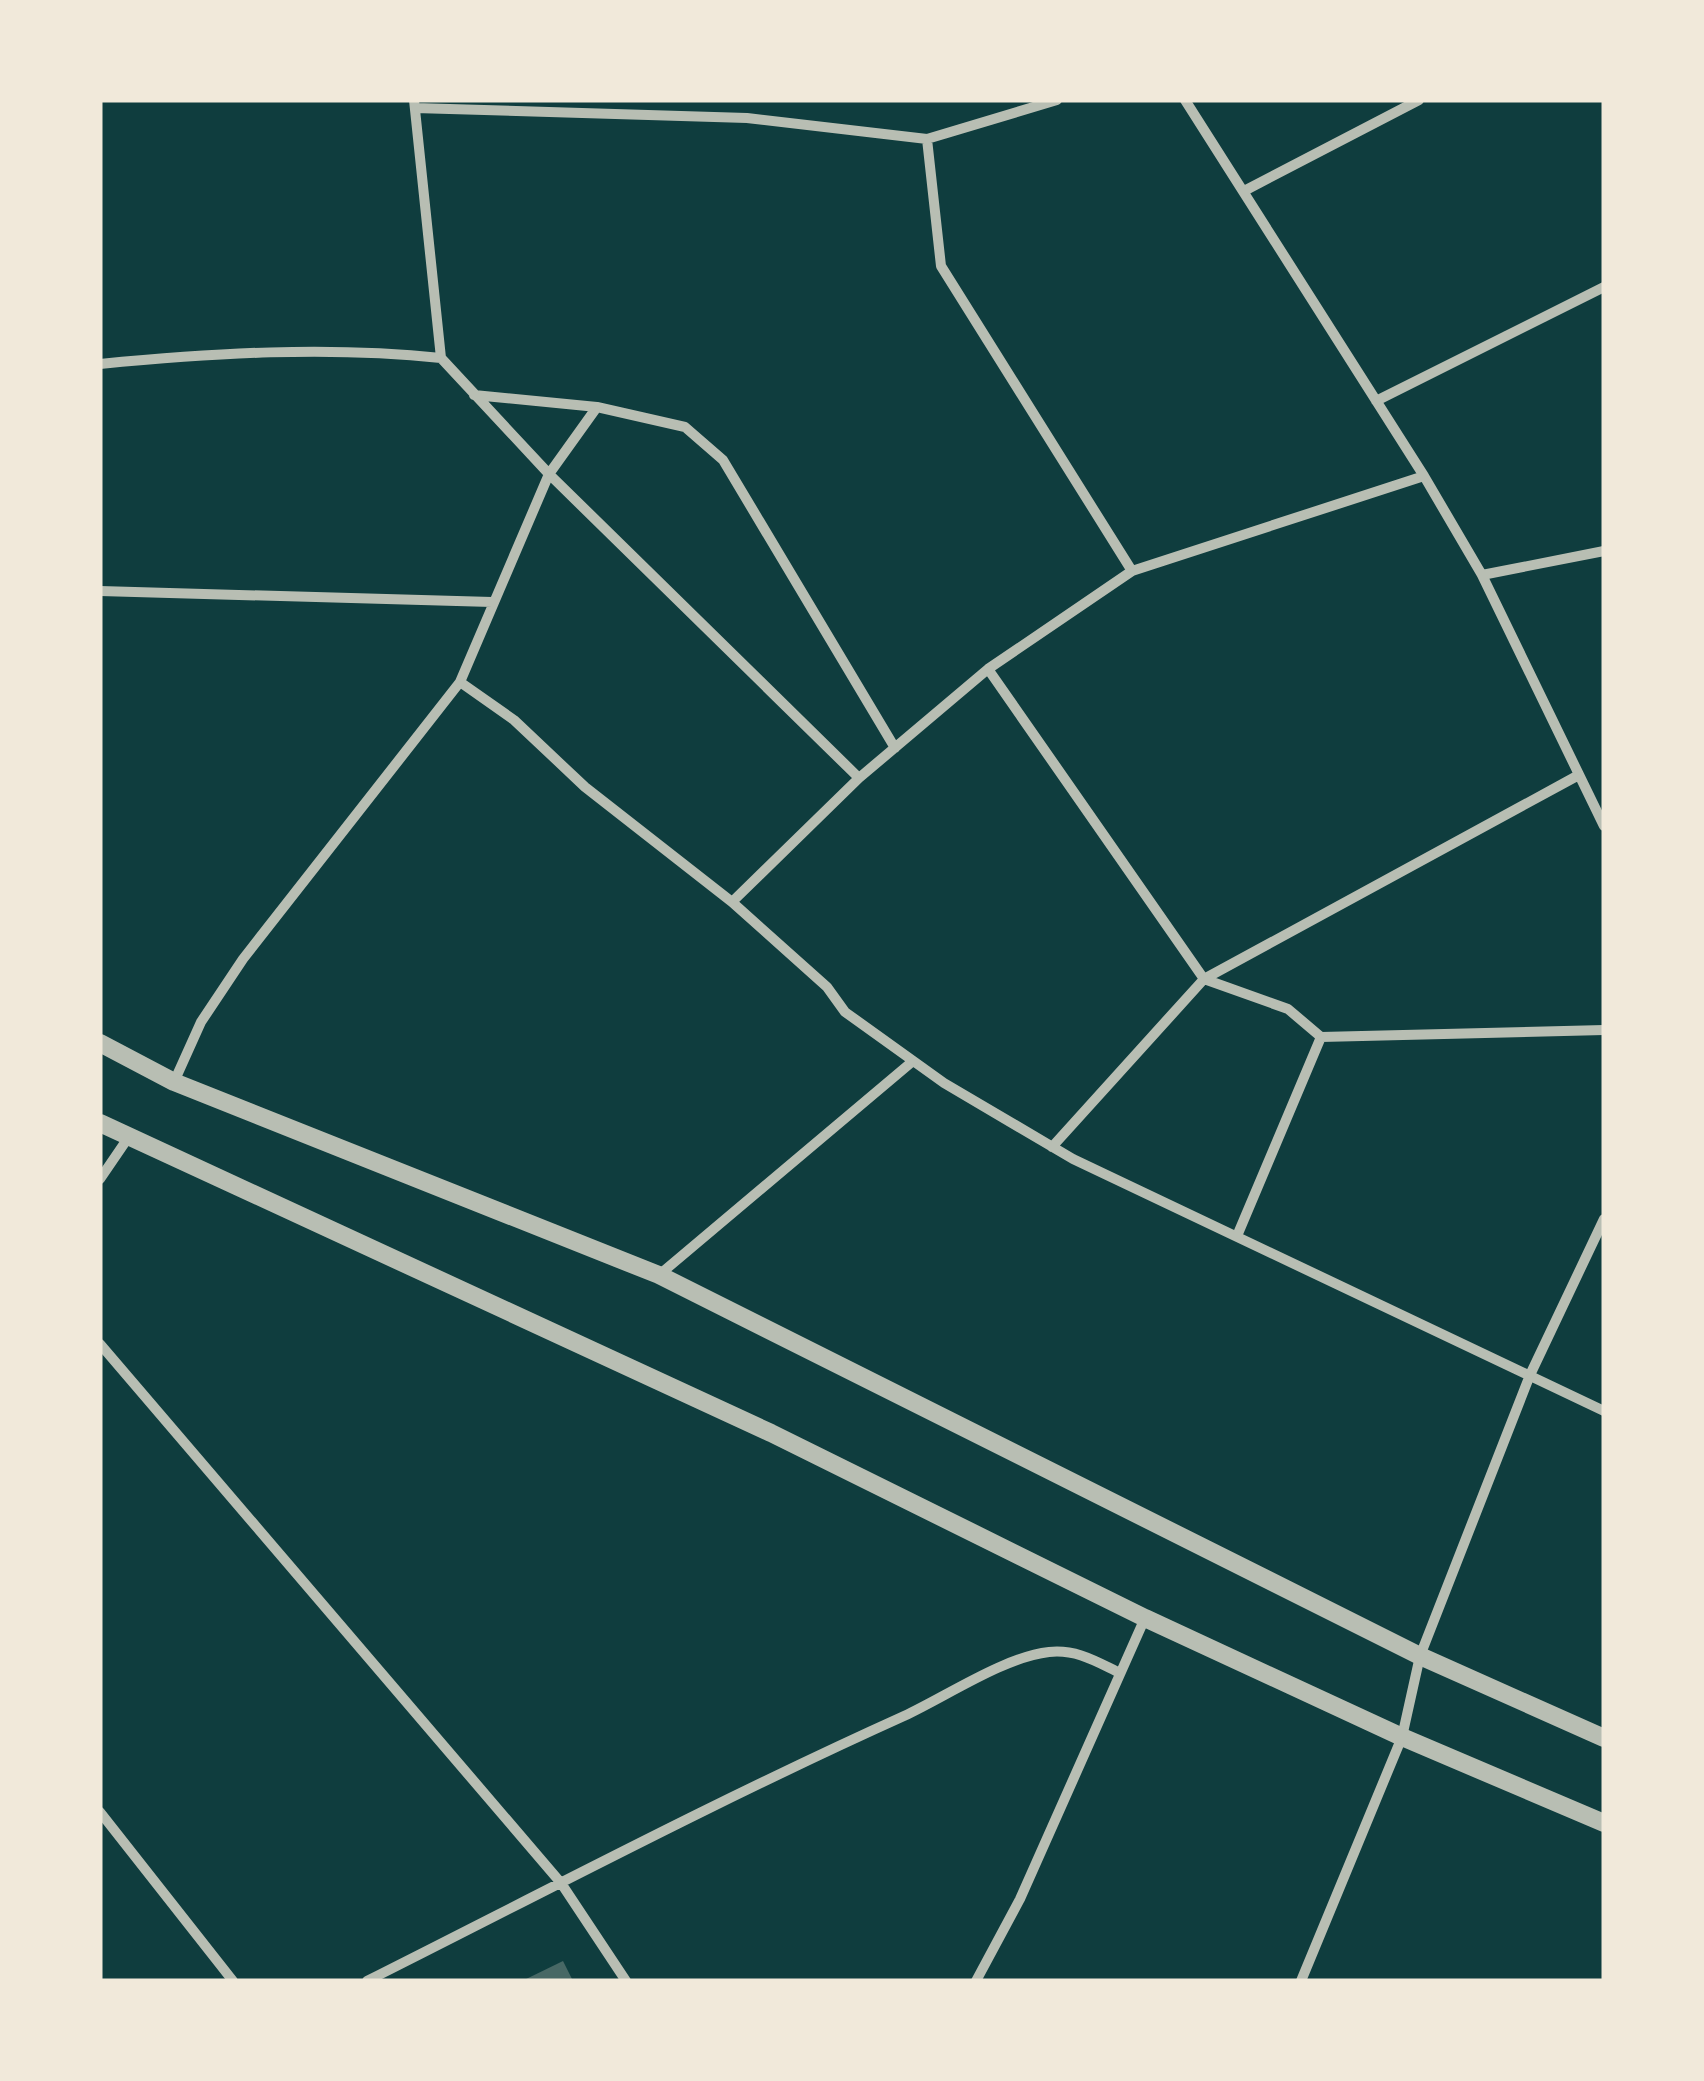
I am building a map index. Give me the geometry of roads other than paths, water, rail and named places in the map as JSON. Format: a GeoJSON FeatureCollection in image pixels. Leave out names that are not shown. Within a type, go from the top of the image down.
{"type":"FeatureCollection","features":[{"type":"Feature","properties":{"kind":"street"},"geometry":{"type":"LineString","coordinates":[[859,778],[549,474],[441,358],[414,104],[747,118],[926,139],[1057,100]]}},
{"type":"Feature","properties":{"kind":"street"},"geometry":{"type":"LineString","coordinates":[[1185,100],[1424,476],[1482,575],[1604,826]]}},
{"type":"Feature","properties":{"kind":"street"},"geometry":{"type":"LineString","coordinates":[[1244,191],[1420,100]]}},
{"type":"Feature","properties":{"kind":"street"},"geometry":{"type":"LineString","coordinates":[[926,139],[941,266],[1132,571]]}},
{"type":"Feature","properties":{"kind":"street"},"geometry":{"type":"LineString","coordinates":[[1376,400],[1604,287]]}},
{"type":"Feature","properties":{"kind":"street"},"geometry":{"type":"LineString","coordinates":[[100,364],[196,355],[356,349],[441,358]]}},
{"type":"Feature","properties":{"kind":"street"},"geometry":{"type":"LineString","coordinates":[[474,395],[598,407],[685,427],[723,460],[895,748]]}},
{"type":"Feature","properties":{"kind":"street"},"geometry":{"type":"LineString","coordinates":[[174,1082],[201,1022],[243,959],[460,682],[549,474],[598,407]]}},
{"type":"Feature","properties":{"kind":"street"},"geometry":{"type":"LineString","coordinates":[[732,902],[859,778],[988,669],[1132,571],[1424,476]]}},
{"type":"Feature","properties":{"kind":"street"},"geometry":{"type":"LineString","coordinates":[[1482,575],[1604,551]]}},
{"type":"Feature","properties":{"kind":"street"},"geometry":{"type":"LineString","coordinates":[[100,591],[492,602]]}},
{"type":"Feature","properties":{"kind":"street"},"geometry":{"type":"LineString","coordinates":[[988,669],[1204,979],[1288,1009],[1321,1036],[1604,1030]]}},
{"type":"Feature","properties":{"kind":"street"},"geometry":{"type":"LineString","coordinates":[[460,682],[514,720],[585,788],[732,902],[827,987],[845,1012],[913,1061],[1052,1147],[1604,1411]]}},
{"type":"Feature","properties":{"kind":"street"},"geometry":{"type":"LineString","coordinates":[[1052,1147],[1204,979],[1578,776]]}},
{"type":"Feature","properties":{"kind":"street"},"geometry":{"type":"LineString","coordinates":[[1237,1236],[1321,1036]]}},
{"type":"Feature","properties":{"kind":"street"},"geometry":{"type":"LineString","coordinates":[[100,1043],[174,1082],[659,1274],[1420,1656],[1604,1738]]}},
{"type":"Feature","properties":{"kind":"street"},"geometry":{"type":"LineString","coordinates":[[659,1274],[913,1061]]}},
{"type":"Feature","properties":{"kind":"street"},"geometry":{"type":"LineString","coordinates":[[100,1123],[771,1432],[1145,1618],[1402,1737],[1604,1823]]}},
{"type":"Feature","properties":{"kind":"street"},"geometry":{"type":"LineString","coordinates":[[100,1178],[128,1138]]}},
{"type":"Feature","properties":{"kind":"street"},"geometry":{"type":"LineString","coordinates":[[1300,1981],[1402,1737],[1420,1656],[1530,1376],[1604,1219]]}},
{"type":"Feature","properties":{"kind":"street"},"geometry":{"type":"LineString","coordinates":[[100,1344],[561,1884],[626,1981]]}},
{"type":"Feature","properties":{"kind":"street"},"geometry":{"type":"LineString","coordinates":[[976,1981],[1020,1899],[1145,1618]]}},
{"type":"Feature","properties":{"kind":"street"},"geometry":{"type":"LineString","coordinates":[[368,1981],[1002,1666],[1048,1652],[1078,1653],[1120,1673]]}},
{"type":"Feature","properties":{"kind":"street"},"geometry":{"type":"LineString","coordinates":[[100,1812],[232,1981]]}}]}
